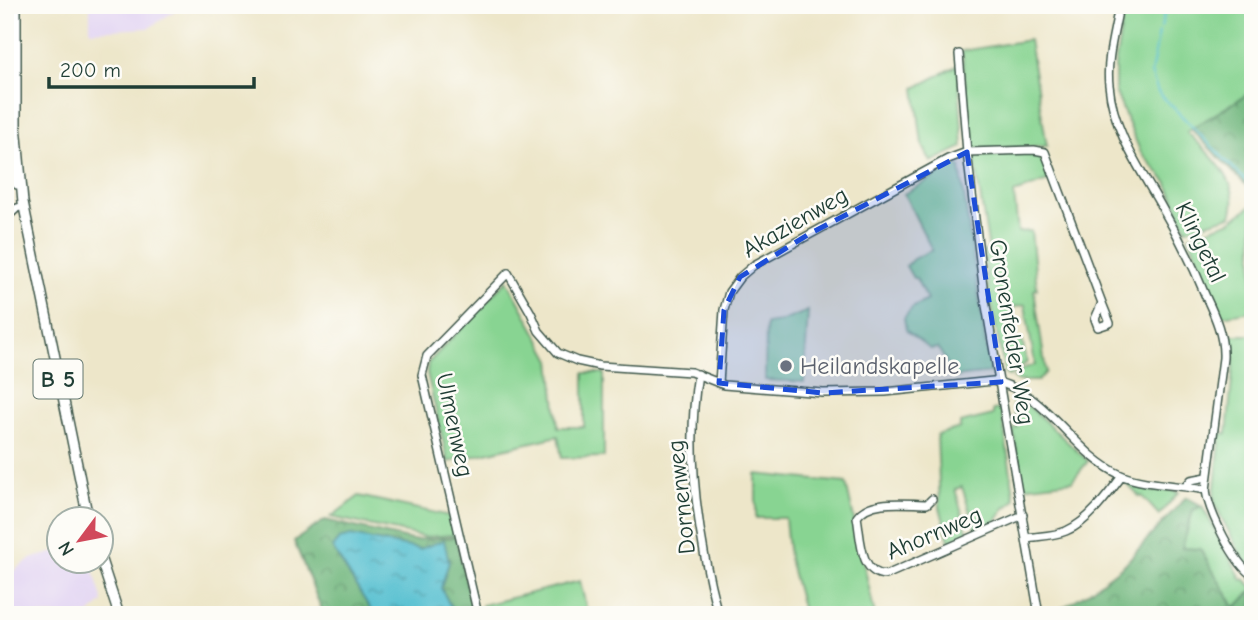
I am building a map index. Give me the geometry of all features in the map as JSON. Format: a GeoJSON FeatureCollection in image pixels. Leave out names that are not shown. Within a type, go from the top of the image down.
{"type":"FeatureCollection","features":[{"type":"Feature","properties":{"kind":"main road","name":"B 5"},"geometry":{"type":"LineString","coordinates":[[13,5],[21,205],[85,504]]}},
{"type":"Feature","properties":{"kind":"main road"},"geometry":{"type":"LineString","coordinates":[[105,574],[119,615]]}},
{"type":"Feature","properties":{"kind":"street","name":"Klingetal"},"geometry":{"type":"LineString","coordinates":[[1119,5],[1109,65],[1109,84],[1120,131],[1133,159],[1179,236],[1222,338],[1223,358],[1206,491],[1219,525],[1245,570],[1253,576]]}},
{"type":"Feature","properties":{"kind":"street","name":"Gronenfelder Weg"},"geometry":{"type":"LineString","coordinates":[[959,54],[967,152],[984,294],[1027,538],[1037,613]]}},
{"type":"Feature","properties":{"kind":"street"},"geometry":{"type":"LineString","coordinates":[[967,152],[1045,152],[1102,303]]}},
{"type":"Feature","properties":{"kind":"street","name":"Akazienweg"},"geometry":{"type":"LineString","coordinates":[[719,383],[724,310],[729,292],[740,277],[754,265],[798,240],[947,159],[967,152]]}},
{"type":"Feature","properties":{"kind":"street"},"geometry":{"type":"LineString","coordinates":[[5,219],[21,205]]}},
{"type":"Feature","properties":{"kind":"street","name":"Ulmenweg"},"geometry":{"type":"LineString","coordinates":[[478,615],[422,375],[427,356],[508,273],[539,331],[558,353],[577,362],[600,366],[698,374]]}},
{"type":"Feature","properties":{"kind":"street"},"geometry":{"type":"LineString","coordinates":[[698,374],[719,383],[835,393],[885,392],[1001,382],[1026,394],[1089,453],[1122,476],[1206,491]]}},
{"type":"Feature","properties":{"kind":"street","name":"Dornenweg"},"geometry":{"type":"LineString","coordinates":[[698,374],[693,438],[694,474],[702,539],[718,615]]}},
{"type":"Feature","properties":{"kind":"street"},"geometry":{"type":"LineString","coordinates":[[1027,538],[1063,532],[1074,527],[1122,476]]}},
{"type":"Feature","properties":{"kind":"street"},"geometry":{"type":"LineString","coordinates":[[1186,486],[1191,480],[1207,477]]}},
{"type":"Feature","properties":{"kind":"street","name":"Ahornweg"},"geometry":{"type":"LineString","coordinates":[[932,499],[927,503],[871,506],[861,511],[857,517],[866,565],[873,572],[886,575],[1023,515]]}},
{"type":"Feature","properties":{"kind":"highlighted area"},"geometry":{"type":"Polygon","coordinates":[[[967,152],[1001,382],[823,393],[719,383],[724,310],[740,277],[809,234],[967,152]]]}},
{"type":"Feature","properties":{"kind":"shaded area"},"geometry":{"type":"Polygon","coordinates":[[[90,5],[184,5],[149,28],[90,31],[90,5]]]}},
{"type":"Feature","properties":{"kind":"shaded area"},"geometry":{"type":"Polygon","coordinates":[[[46,555],[46,574],[95,574],[103,602],[88,615],[5,615],[5,577],[30,559],[46,555]]]}},
{"type":"Feature","properties":{"kind":"green space"},"geometry":{"type":"Polygon","coordinates":[[[1125,5],[1252,5],[1253,91],[1187,132],[1214,159],[1228,180],[1233,203],[1231,216],[1186,229],[1167,182],[1141,153],[1115,91],[1115,65],[1125,5]]]}},
{"type":"Feature","properties":{"kind":"green space"},"geometry":{"type":"Polygon","coordinates":[[[1029,40],[1047,146],[972,149],[962,51],[1029,40]]]}},
{"type":"Feature","properties":{"kind":"green space"},"geometry":{"type":"Polygon","coordinates":[[[958,65],[963,147],[931,162],[922,144],[915,88],[958,65]]]}},
{"type":"Feature","properties":{"kind":"green space"},"geometry":{"type":"Polygon","coordinates":[[[1253,91],[1253,192],[1191,129],[1253,91]]]}},
{"type":"Feature","properties":{"kind":"green space"},"geometry":{"type":"Polygon","coordinates":[[[1029,153],[1044,162],[1051,180],[1014,193],[1018,232],[1031,231],[1037,289],[1034,290],[1046,372],[1038,381],[1018,381],[1013,378],[1025,368],[1035,365],[1025,305],[1010,308],[1015,340],[1022,340],[1027,362],[1009,376],[1005,374],[990,297],[983,251],[989,250],[974,156],[1029,153]]]}},
{"type":"Feature","properties":{"kind":"green space"},"geometry":{"type":"Polygon","coordinates":[[[956,165],[960,167],[990,373],[955,377],[938,348],[930,349],[906,330],[904,318],[912,308],[927,300],[916,278],[913,278],[906,266],[913,259],[932,250],[904,194],[956,165]]]}},
{"type":"Feature","properties":{"kind":"green space"},"geometry":{"type":"Polygon","coordinates":[[[1253,204],[1253,311],[1221,316],[1189,236],[1231,221],[1253,204]]]}},
{"type":"Feature","properties":{"kind":"green space"},"geometry":{"type":"Polygon","coordinates":[[[507,280],[551,360],[558,427],[584,427],[584,373],[604,373],[604,457],[562,458],[558,436],[448,462],[427,373],[428,363],[507,280]]]}},
{"type":"Feature","properties":{"kind":"green space"},"geometry":{"type":"Polygon","coordinates":[[[808,311],[804,382],[765,380],[766,324],[780,322],[808,311]]]}},
{"type":"Feature","properties":{"kind":"green space"},"geometry":{"type":"Polygon","coordinates":[[[1231,335],[1253,335],[1253,569],[1242,557],[1215,505],[1214,496],[1221,433],[1227,434],[1234,358],[1231,335]]]}},
{"type":"Feature","properties":{"kind":"green space"},"geometry":{"type":"Polygon","coordinates":[[[1017,395],[1088,461],[1072,481],[1023,487],[1013,429],[1017,428],[1013,397],[1017,395]]]}},
{"type":"Feature","properties":{"kind":"green space"},"geometry":{"type":"Polygon","coordinates":[[[1001,409],[1015,500],[996,521],[976,531],[962,487],[955,489],[968,534],[949,541],[940,507],[937,435],[960,428],[960,423],[993,415],[993,410],[1001,409]]]}},
{"type":"Feature","properties":{"kind":"green space"},"geometry":{"type":"Polygon","coordinates":[[[756,474],[846,483],[875,615],[804,615],[789,559],[785,518],[756,518],[756,474]]]}},
{"type":"Feature","properties":{"kind":"green space"},"geometry":{"type":"Polygon","coordinates":[[[1127,481],[1145,485],[1155,492],[1159,488],[1179,492],[1159,515],[1127,481]]]}},
{"type":"Feature","properties":{"kind":"green space"},"geometry":{"type":"Polygon","coordinates":[[[359,496],[450,516],[454,535],[425,537],[331,517],[359,496]]]}},
{"type":"Feature","properties":{"kind":"green space"},"geometry":{"type":"Polygon","coordinates":[[[1186,497],[1202,506],[1193,510],[1182,548],[1200,549],[1235,608],[1253,590],[1253,615],[1097,615],[1097,612],[1057,611],[1087,593],[1124,565],[1186,497]]]}},
{"type":"Feature","properties":{"kind":"green space"},"geometry":{"type":"Polygon","coordinates":[[[1202,506],[1242,580],[1253,587],[1235,608],[1200,550],[1182,548],[1193,510],[1202,506]]]}},
{"type":"Feature","properties":{"kind":"green space"},"geometry":{"type":"Polygon","coordinates":[[[325,520],[412,540],[456,537],[473,615],[455,615],[441,588],[449,562],[396,544],[339,539],[332,547],[374,615],[324,615],[294,541],[325,520]]]}},
{"type":"Feature","properties":{"kind":"green space"},"geometry":{"type":"Polygon","coordinates":[[[580,581],[588,615],[484,615],[482,605],[580,581]]]}},
{"type":"Feature","properties":{"kind":"water"},"geometry":{"type":"Polygon","coordinates":[[[351,536],[420,549],[444,540],[449,562],[441,588],[455,615],[374,615],[332,547],[339,539],[351,536]]]}},
{"type":"Feature","properties":{"kind":"waterway"},"geometry":{"type":"LineString","coordinates":[[1161,27],[1167,5]]}},
{"type":"Feature","properties":{"kind":"waterway"},"geometry":{"type":"LineString","coordinates":[[1159,32],[1151,73],[1158,92],[1253,188]]}},
{"type":"Feature","properties":{"kind":"place","name":"Heilandskapelle"},"geometry":{"type":"Point","coordinates":[786,366]}}]}
